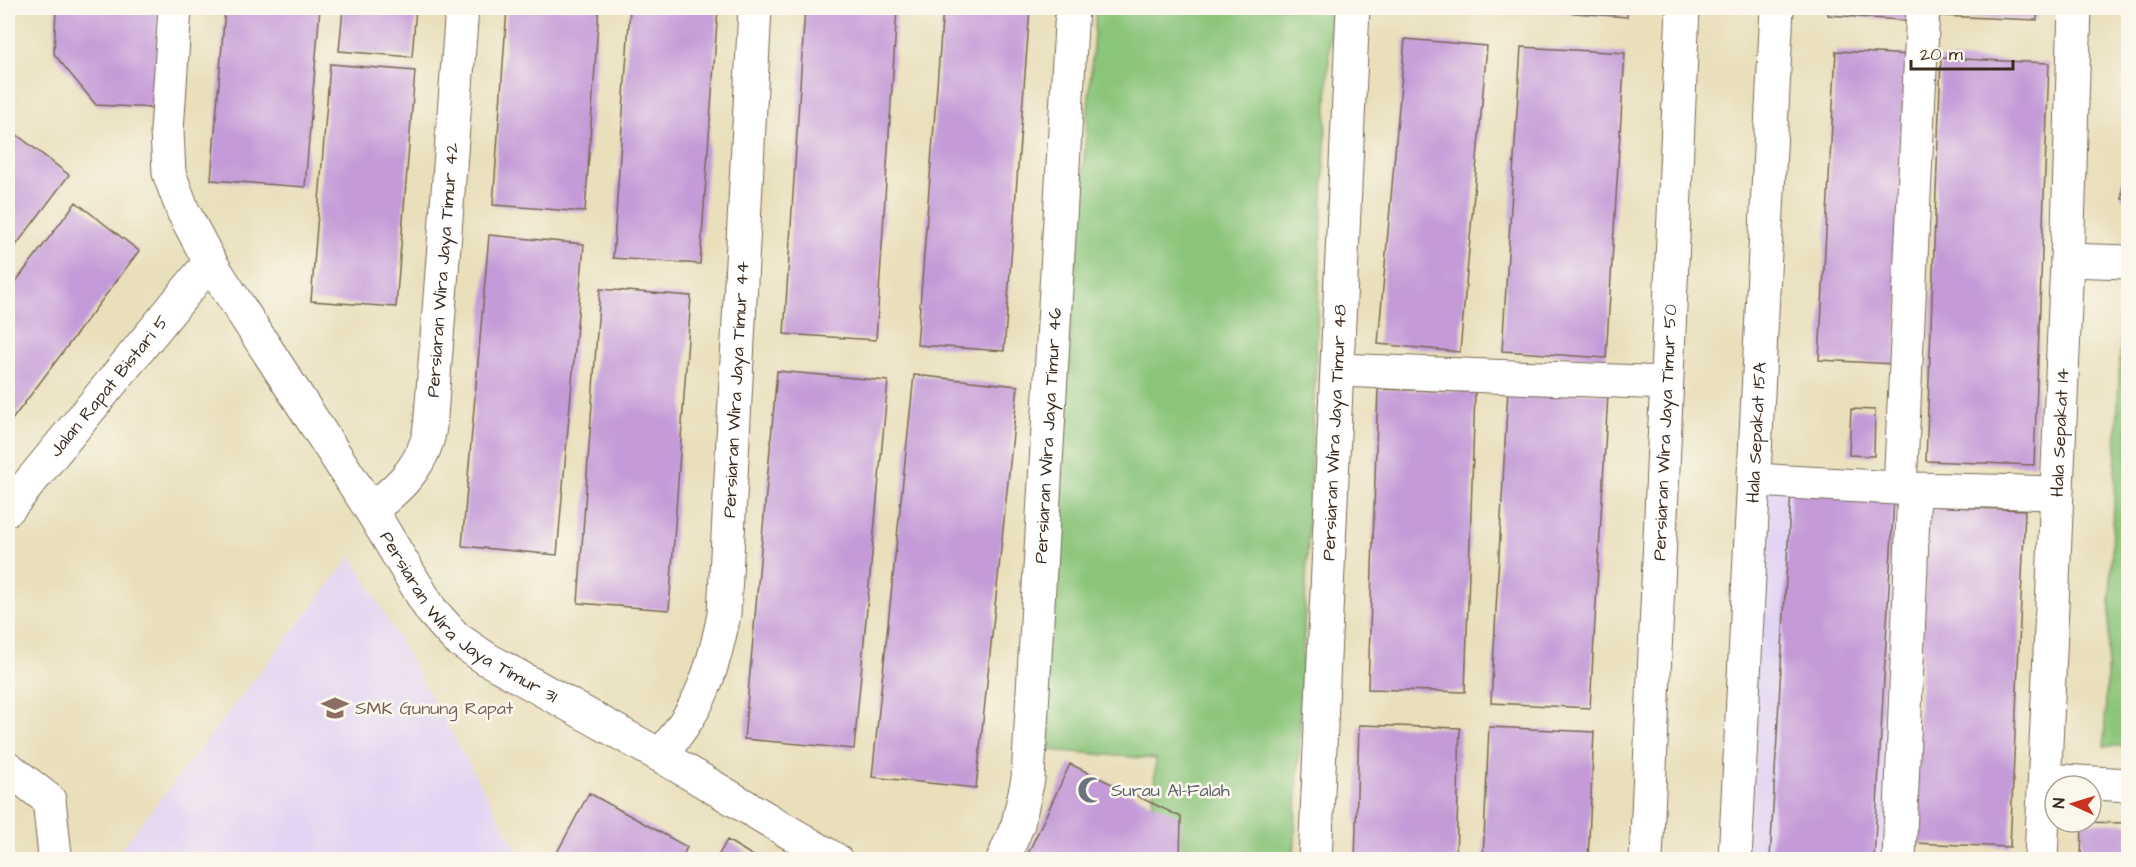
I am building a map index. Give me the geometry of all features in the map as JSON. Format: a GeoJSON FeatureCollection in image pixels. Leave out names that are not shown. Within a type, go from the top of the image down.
{"type":"FeatureCollection","features":[{"type":"Feature","properties":{"kind":"street","name":"Persiaran Wira Jaya Timur 31"},"geometry":{"type":"LineString","coordinates":[[175,8],[166,131],[169,173],[183,211],[210,262],[371,510],[431,610],[456,638],[487,659],[661,756],[836,860]]}},
{"type":"Feature","properties":{"kind":"street","name":"Persiaran Wira Jaya Timur 42"},"geometry":{"type":"LineString","coordinates":[[371,510],[396,490],[414,470],[428,440],[462,8]]}},
{"type":"Feature","properties":{"kind":"street","name":"Persiaran Wira Jaya Timur 44"},"geometry":{"type":"LineString","coordinates":[[661,756],[687,720],[702,692],[715,658],[724,614],[755,8]]}},
{"type":"Feature","properties":{"kind":"street","name":"Persiaran Wira Jaya Timur 46"},"geometry":{"type":"LineString","coordinates":[[1003,860],[1018,824],[1028,779],[1072,8]]}},
{"type":"Feature","properties":{"kind":"street","name":"Persiaran Wira Jaya Timur 48"},"geometry":{"type":"LineString","coordinates":[[1315,860],[1353,8]]}},
{"type":"Feature","properties":{"kind":"street","name":"Persiaran Wira Jaya Timur 50"},"geometry":{"type":"LineString","coordinates":[[1646,860],[1683,8]]}},
{"type":"Feature","properties":{"kind":"street","name":"Hala Sepakat 15A"},"geometry":{"type":"LineString","coordinates":[[1735,860],[1777,8]]}},
{"type":"Feature","properties":{"kind":"street"},"geometry":{"type":"LineString","coordinates":[[1899,860],[1907,488],[1923,8]]}},
{"type":"Feature","properties":{"kind":"street","name":"Hala Sepakat 14"},"geometry":{"type":"LineString","coordinates":[[2045,774],[2075,8]]}},
{"type":"Feature","properties":{"kind":"street"},"geometry":{"type":"LineString","coordinates":[[2067,260],[2128,262]]}},
{"type":"Feature","properties":{"kind":"street","name":"Jalan Rapat Bistari 5"},"geometry":{"type":"LineString","coordinates":[[8,509],[210,262]]}},
{"type":"Feature","properties":{"kind":"street"},"geometry":{"type":"LineString","coordinates":[[1338,370],[1666,383]]}},
{"type":"Feature","properties":{"kind":"street"},"geometry":{"type":"LineString","coordinates":[[1755,480],[2056,493]]}},
{"type":"Feature","properties":{"kind":"street"},"geometry":{"type":"LineString","coordinates":[[8,768],[49,800],[55,855],[53,860]]}},
{"type":"Feature","properties":{"kind":"street"},"geometry":{"type":"LineString","coordinates":[[2103,783],[2128,784]]}},
{"type":"Feature","properties":{"kind":"street","name":"Hala Sepakat 14"},"geometry":{"type":"LineString","coordinates":[[2042,860],[2043,833]]}},
{"type":"Feature","properties":{"kind":"shaded area"},"geometry":{"type":"Polygon","coordinates":[[[1751,479],[1913,487],[1895,859],[1733,860],[1751,479]]]}},
{"type":"Feature","properties":{"kind":"shaded area","name":"SMK Gunung Rapat"},"geometry":{"type":"Polygon","coordinates":[[[352,556],[522,859],[113,859],[352,556]]]}},
{"type":"Feature","properties":{"kind":"green space"},"geometry":{"type":"Polygon","coordinates":[[[1096,8],[1331,8],[1294,859],[1148,859],[1156,759],[1037,749],[1096,8]]]}},
{"type":"Feature","properties":{"kind":"green space"},"geometry":{"type":"Polygon","coordinates":[[[2122,306],[2128,306],[2128,746],[2104,746],[2122,306]]]}},
{"type":"Feature","properties":{"kind":"building"},"geometry":{"type":"Polygon","coordinates":[[[56,8],[160,8],[155,108],[96,105],[54,54],[56,8]]]}},
{"type":"Feature","properties":{"kind":"building"},"geometry":{"type":"Polygon","coordinates":[[[225,8],[320,8],[305,187],[211,180],[225,8]]]}},
{"type":"Feature","properties":{"kind":"building"},"geometry":{"type":"Polygon","coordinates":[[[343,8],[416,8],[412,57],[339,51],[343,8]]]}},
{"type":"Feature","properties":{"kind":"building"},"geometry":{"type":"Polygon","coordinates":[[[507,8],[599,8],[585,212],[493,205],[507,8]]]}},
{"type":"Feature","properties":{"kind":"building"},"geometry":{"type":"Polygon","coordinates":[[[630,8],[718,8],[700,264],[613,258],[630,8]]]}},
{"type":"Feature","properties":{"kind":"building"},"geometry":{"type":"Polygon","coordinates":[[[805,8],[897,8],[876,340],[784,334],[805,8]]]}},
{"type":"Feature","properties":{"kind":"building"},"geometry":{"type":"Polygon","coordinates":[[[943,8],[1030,8],[1004,351],[917,345],[943,8]]]}},
{"type":"Feature","properties":{"kind":"building"},"geometry":{"type":"Polygon","coordinates":[[[1536,8],[1628,8],[1627,17],[1536,10],[1536,8]]]}},
{"type":"Feature","properties":{"kind":"building"},"geometry":{"type":"Polygon","coordinates":[[[1829,8],[1915,8],[1914,21],[1828,15],[1829,8]]]}},
{"type":"Feature","properties":{"kind":"building"},"geometry":{"type":"Polygon","coordinates":[[[1941,8],[2038,8],[2037,20],[1941,16],[1941,8]]]}},
{"type":"Feature","properties":{"kind":"building"},"geometry":{"type":"Polygon","coordinates":[[[1405,39],[1487,46],[1460,352],[1378,344],[1405,39]]]}},
{"type":"Feature","properties":{"kind":"building"},"geometry":{"type":"Polygon","coordinates":[[[1521,47],[1625,53],[1606,358],[1502,351],[1521,47]]]}},
{"type":"Feature","properties":{"kind":"building"},"geometry":{"type":"Polygon","coordinates":[[[1836,51],[1913,55],[1895,364],[1819,360],[1836,51]]]}},
{"type":"Feature","properties":{"kind":"building"},"geometry":{"type":"Polygon","coordinates":[[[1941,58],[2049,63],[2034,465],[1926,461],[1941,58]]]}},
{"type":"Feature","properties":{"kind":"building"},"geometry":{"type":"Polygon","coordinates":[[[330,64],[415,71],[396,307],[311,301],[330,64]]]}},
{"type":"Feature","properties":{"kind":"building"},"geometry":{"type":"Polygon","coordinates":[[[2128,68],[2128,200],[2122,199],[2128,68]]]}},
{"type":"Feature","properties":{"kind":"building"},"geometry":{"type":"Polygon","coordinates":[[[8,128],[69,175],[8,256],[8,128]]]}},
{"type":"Feature","properties":{"kind":"building"},"geometry":{"type":"Polygon","coordinates":[[[76,202],[139,251],[8,425],[8,292],[76,202]]]}},
{"type":"Feature","properties":{"kind":"building"},"geometry":{"type":"Polygon","coordinates":[[[489,235],[584,244],[557,555],[462,546],[489,235]]]}},
{"type":"Feature","properties":{"kind":"building"},"geometry":{"type":"Polygon","coordinates":[[[600,289],[691,296],[669,610],[578,603],[600,289]]]}},
{"type":"Feature","properties":{"kind":"building"},"geometry":{"type":"Polygon","coordinates":[[[777,371],[888,381],[854,749],[744,739],[777,371]]]}},
{"type":"Feature","properties":{"kind":"building"},"geometry":{"type":"Polygon","coordinates":[[[914,375],[1018,386],[976,788],[872,777],[914,375]]]}},
{"type":"Feature","properties":{"kind":"building"},"geometry":{"type":"Polygon","coordinates":[[[1508,388],[1608,394],[1590,708],[1491,703],[1508,388]]]}},
{"type":"Feature","properties":{"kind":"building"},"geometry":{"type":"Polygon","coordinates":[[[1378,389],[1475,392],[1465,692],[1368,689],[1378,389]]]}},
{"type":"Feature","properties":{"kind":"building"},"geometry":{"type":"Polygon","coordinates":[[[1851,409],[1875,410],[1874,456],[1849,455],[1851,409]]]}},
{"type":"Feature","properties":{"kind":"building"},"geometry":{"type":"Polygon","coordinates":[[[1791,490],[1894,496],[1874,860],[1770,860],[1791,490]]]}},
{"type":"Feature","properties":{"kind":"building"},"geometry":{"type":"Polygon","coordinates":[[[1928,506],[2025,510],[2010,847],[1913,843],[1928,506]]]}},
{"type":"Feature","properties":{"kind":"building"},"geometry":{"type":"Polygon","coordinates":[[[1359,725],[1460,728],[1456,860],[1355,860],[1359,725]]]}},
{"type":"Feature","properties":{"kind":"building"},"geometry":{"type":"Polygon","coordinates":[[[1489,727],[1594,732],[1588,860],[1483,860],[1489,727]]]}},
{"type":"Feature","properties":{"kind":"building","name":"Surau Al-Falah"},"geometry":{"type":"Polygon","coordinates":[[[1070,764],[1181,817],[1180,860],[1025,860],[1070,764]]]}},
{"type":"Feature","properties":{"kind":"building"},"geometry":{"type":"Polygon","coordinates":[[[589,793],[687,847],[681,860],[553,860],[589,793]]]}},
{"type":"Feature","properties":{"kind":"building"},"geometry":{"type":"Polygon","coordinates":[[[2103,822],[2128,823],[2128,860],[2081,860],[2082,834],[2103,834],[2103,822]]]}},
{"type":"Feature","properties":{"kind":"building"},"geometry":{"type":"Polygon","coordinates":[[[727,840],[760,860],[716,860],[727,840]]]}},
{"type":"Feature","properties":{"kind":"place","name":"SMK Gunung Rapat"},"geometry":{"type":"Point","coordinates":[335,708]}},
{"type":"Feature","properties":{"kind":"place","name":"Surau Al-Falah"},"geometry":{"type":"Point","coordinates":[1091,790]}}]}
